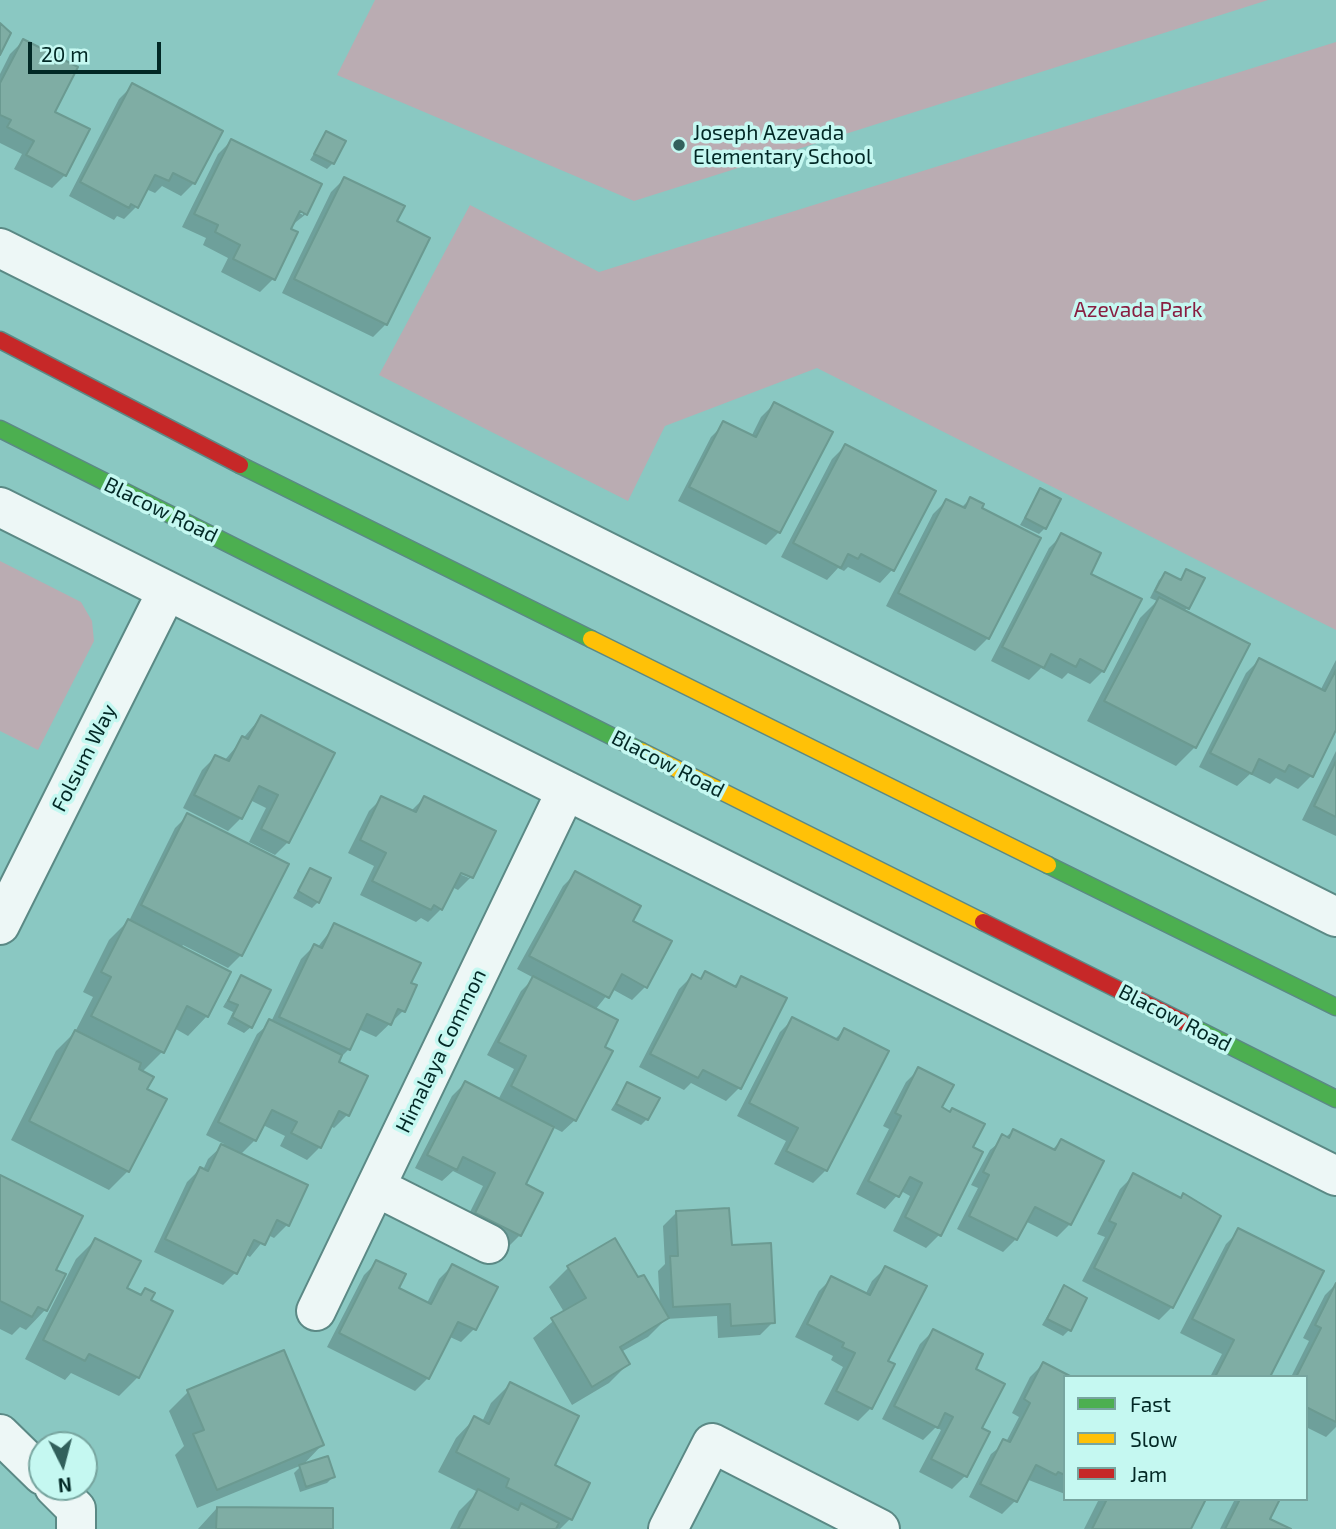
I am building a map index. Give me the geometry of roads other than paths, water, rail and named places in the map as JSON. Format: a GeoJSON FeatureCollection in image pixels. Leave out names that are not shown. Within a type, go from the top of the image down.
{"type":"FeatureCollection","features":[{"type":"Feature","properties":{"kind":"main road"},"geometry":{"type":"LineString","coordinates":[[0,340],[244,467],[1336,1007]]}},
{"type":"Feature","properties":{"kind":"main road","name":"Blacow Road"},"geometry":{"type":"LineString","coordinates":[[0,429],[1336,1099]]}},
{"type":"Feature","properties":{"kind":"street"},"geometry":{"type":"LineString","coordinates":[[0,248],[1336,917]]}},
{"type":"Feature","properties":{"kind":"street"},"geometry":{"type":"LineString","coordinates":[[0,507],[1336,1176]]}},
{"type":"Feature","properties":{"kind":"street","name":"Folsum Way"},"geometry":{"type":"LineString","coordinates":[[0,925],[167,591]]}},
{"type":"Feature","properties":{"kind":"street","name":"Himalaya Common"},"geometry":{"type":"LineString","coordinates":[[316,1311],[566,790]]}},
{"type":"Feature","properties":{"kind":"street"},"geometry":{"type":"LineString","coordinates":[[376,1187],[489,1244]]}},
{"type":"Feature","properties":{"kind":"street"},"geometry":{"type":"LineString","coordinates":[[0,1434],[28,1461]]}},
{"type":"Feature","properties":{"kind":"street"},"geometry":{"type":"LineString","coordinates":[[668,1529],[712,1443],[880,1529]]}},
{"type":"Feature","properties":{"kind":"place","name":"Joseph Azevada Elementary School"},"geometry":{"type":"Point","coordinates":[679,145]}},
{"type":"Feature","properties":{"kind":"park label","name":"Azevada Park"},"geometry":{"type":"Point","coordinates":[1138,310]}}]}
